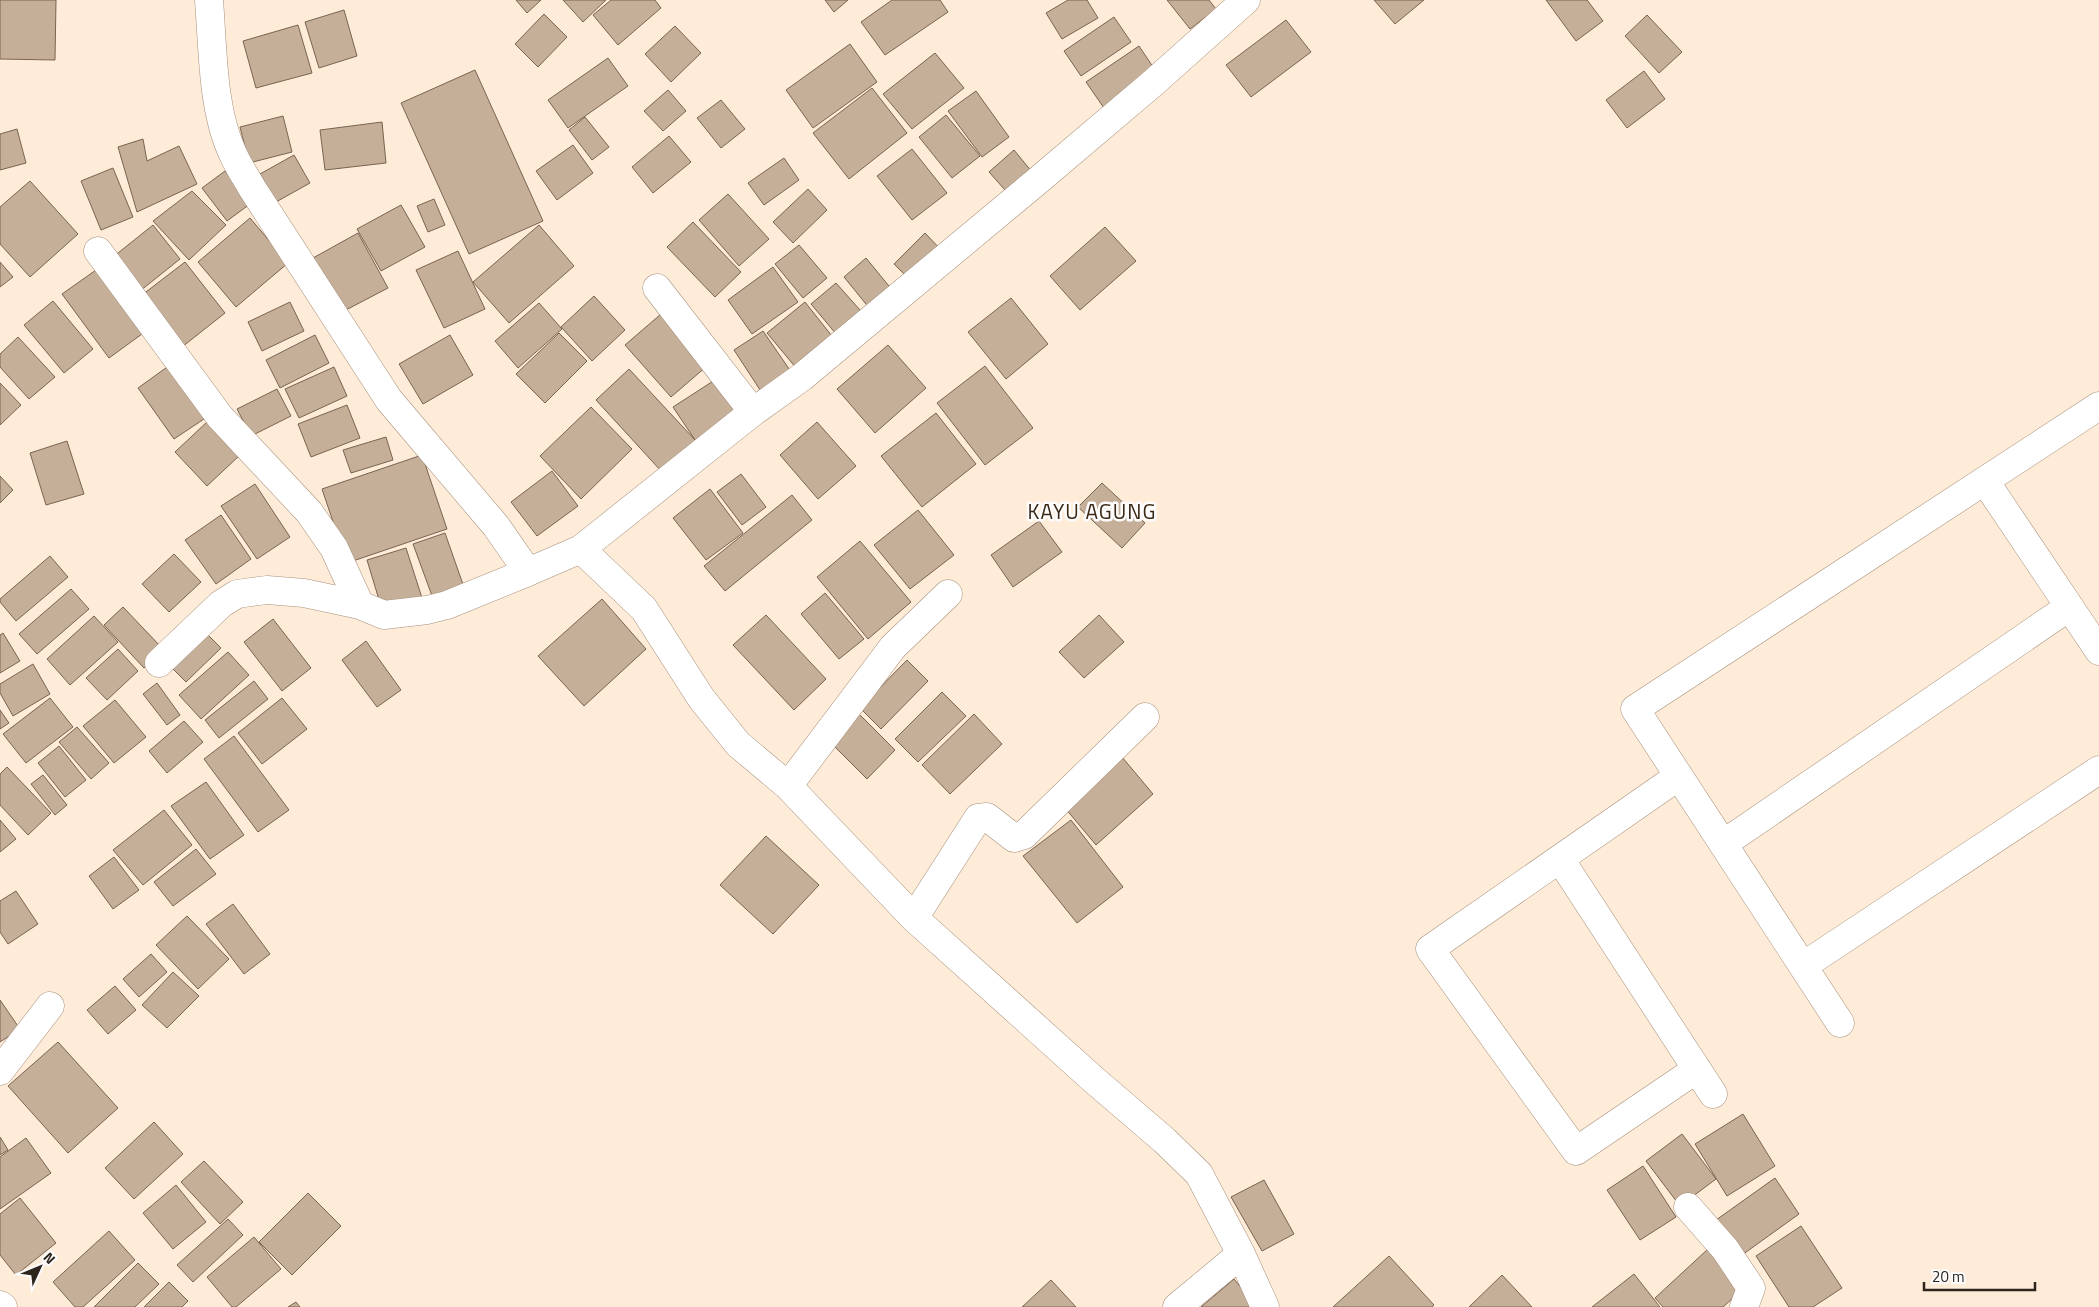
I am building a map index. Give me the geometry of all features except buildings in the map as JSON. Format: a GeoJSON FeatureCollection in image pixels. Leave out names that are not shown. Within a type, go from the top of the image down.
{"type":"FeatureCollection","features":[{"type":"Feature","properties":{"kind":"street"},"geometry":{"type":"LineString","coordinates":[[209,0],[216,86],[224,129],[233,154],[262,204],[389,400],[496,526],[528,572]]}},
{"type":"Feature","properties":{"kind":"street"},"geometry":{"type":"LineString","coordinates":[[160,664],[221,604],[237,594],[267,590],[304,593],[360,605],[384,615],[427,610],[447,605],[582,549],[882,312],[1153,83],[1246,0]]}},
{"type":"Feature","properties":{"kind":"street"},"geometry":{"type":"LineString","coordinates":[[98,251],[220,417],[309,512],[334,548],[360,605]]}},
{"type":"Feature","properties":{"kind":"street"},"geometry":{"type":"LineString","coordinates":[[657,288],[753,412]]}},
{"type":"Feature","properties":{"kind":"street"},"geometry":{"type":"LineString","coordinates":[[1840,1023],[1635,709],[2099,406]]}},
{"type":"Feature","properties":{"kind":"street"},"geometry":{"type":"LineString","coordinates":[[1985,481],[2099,651]]}},
{"type":"Feature","properties":{"kind":"street"},"geometry":{"type":"LineString","coordinates":[[582,549],[644,609],[701,698],[738,744],[788,786],[914,918],[1164,1140],[1199,1174],[1241,1254],[1265,1307]]}},
{"type":"Feature","properties":{"kind":"street"},"geometry":{"type":"LineString","coordinates":[[788,786],[893,647],[948,594]]}},
{"type":"Feature","properties":{"kind":"street"},"geometry":{"type":"LineString","coordinates":[[1723,844],[2069,607]]}},
{"type":"Feature","properties":{"kind":"street"},"geometry":{"type":"LineString","coordinates":[[914,918],[978,818],[987,817],[1014,838],[1024,835],[1145,717]]}},
{"type":"Feature","properties":{"kind":"street"},"geometry":{"type":"LineString","coordinates":[[1803,966],[2099,770]]}},
{"type":"Feature","properties":{"kind":"street"},"geometry":{"type":"LineString","coordinates":[[1679,776],[1430,950],[1576,1151],[1697,1069]]}},
{"type":"Feature","properties":{"kind":"street"},"geometry":{"type":"LineString","coordinates":[[1560,858],[1713,1094]]}},
{"type":"Feature","properties":{"kind":"street"},"geometry":{"type":"LineString","coordinates":[[0,1072],[50,1006]]}},
{"type":"Feature","properties":{"kind":"street"},"geometry":{"type":"LineString","coordinates":[[1688,1207],[1725,1249],[1751,1288],[1744,1307]]}},
{"type":"Feature","properties":{"kind":"street"},"geometry":{"type":"LineString","coordinates":[[1177,1307],[1241,1254]]}},
{"type":"Feature","properties":{"kind":"district","name":"KAYU AGUNG"},"geometry":{"type":"Point","coordinates":[1092,512]}}]}
